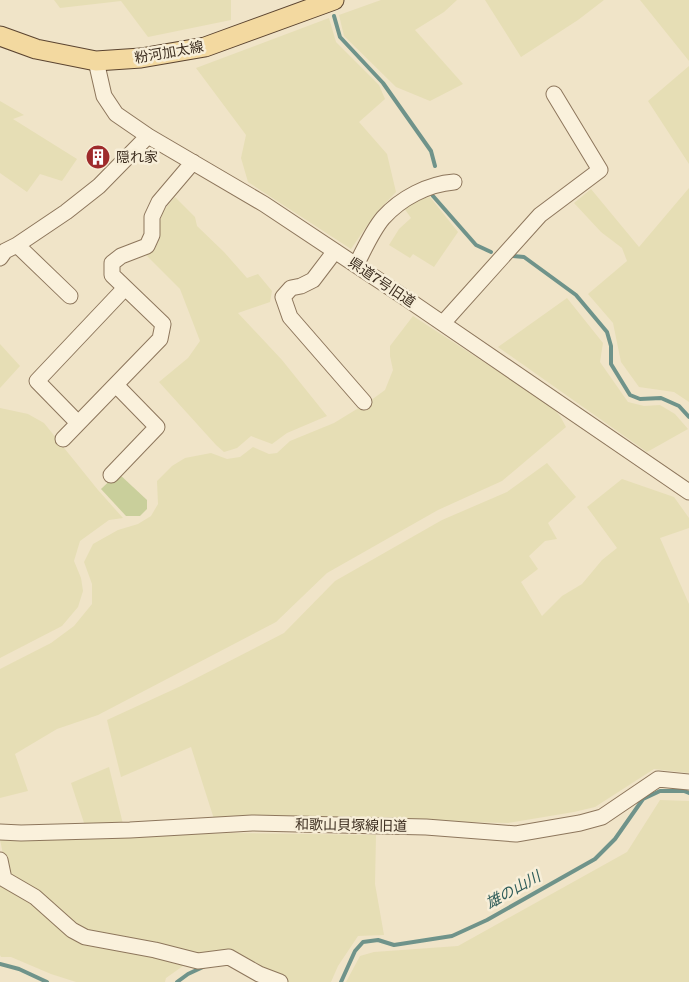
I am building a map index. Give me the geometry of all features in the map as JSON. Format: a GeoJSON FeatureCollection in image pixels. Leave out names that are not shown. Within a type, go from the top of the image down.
{"type":"FeatureCollection","features":[{"type":"Feature","properties":{"kind":"main road","name":"粉河加太線"},"geometry":{"type":"LineString","coordinates":[[0,36],[36,49],[96,61],[141,58],[205,47],[334,0]]}},
{"type":"Feature","properties":{"kind":"street","name":"県道7号旧道"},"geometry":{"type":"LineString","coordinates":[[96,61],[104,96],[116,114],[148,136],[264,204],[443,323],[689,492]]}},
{"type":"Feature","properties":{"kind":"street"},"geometry":{"type":"LineString","coordinates":[[443,323],[540,215],[600,170],[554,94]]}},
{"type":"Feature","properties":{"kind":"street"},"geometry":{"type":"LineString","coordinates":[[0,258],[5,251],[66,212],[99,186],[148,136]]}},
{"type":"Feature","properties":{"kind":"street"},"geometry":{"type":"LineString","coordinates":[[63,438],[160,339],[163,324],[112,275],[112,263],[121,256],[146,246],[152,235],[152,217],[159,202],[193,162]]}},
{"type":"Feature","properties":{"kind":"street"},"geometry":{"type":"LineString","coordinates":[[356,265],[382,219],[393,208],[425,188],[440,183],[454,182]]}},
{"type":"Feature","properties":{"kind":"street"},"geometry":{"type":"LineString","coordinates":[[17,245],[70,296]]}},
{"type":"Feature","properties":{"kind":"street"},"geometry":{"type":"LineString","coordinates":[[335,251],[314,280],[301,286],[290,288],[283,296],[290,317],[364,402]]}},
{"type":"Feature","properties":{"kind":"street"},"geometry":{"type":"LineString","coordinates":[[78,423],[37,381],[125,288]]}},
{"type":"Feature","properties":{"kind":"street"},"geometry":{"type":"LineString","coordinates":[[111,475],[157,426],[116,385]]}},
{"type":"Feature","properties":{"kind":"street","name":"和歌山貝塚線旧道"},"geometry":{"type":"LineString","coordinates":[[0,832],[120,830],[252,823],[426,827],[516,834],[580,823],[602,817],[658,779],[689,782]]}},
{"type":"Feature","properties":{"kind":"street"},"geometry":{"type":"LineString","coordinates":[[0,860],[4,879],[35,897],[72,930],[85,937],[155,950],[198,961],[229,957],[258,974],[280,982]]}},
{"type":"Feature","properties":{"kind":"shaded area"},"geometry":{"type":"Polygon","coordinates":[[[54,0],[231,0],[231,20],[148,37],[121,1],[60,8],[54,0]]]}},
{"type":"Feature","properties":{"kind":"shaded area"},"geometry":{"type":"Polygon","coordinates":[[[381,0],[457,0],[444,12],[415,30],[463,84],[430,101],[396,87],[344,36],[339,15],[381,0]]]}},
{"type":"Feature","properties":{"kind":"shaded area"},"geometry":{"type":"Polygon","coordinates":[[[485,0],[604,0],[578,20],[521,57],[485,0]]]}},
{"type":"Feature","properties":{"kind":"shaded area"},"geometry":{"type":"Polygon","coordinates":[[[640,0],[689,0],[689,61],[640,0]]]}},
{"type":"Feature","properties":{"kind":"shaded area"},"geometry":{"type":"Polygon","coordinates":[[[329,18],[336,42],[379,85],[385,99],[359,122],[387,154],[396,192],[375,214],[351,249],[248,182],[241,158],[246,135],[196,68],[329,18]]]}},
{"type":"Feature","properties":{"kind":"shaded area"},"geometry":{"type":"Polygon","coordinates":[[[689,66],[689,164],[648,101],[689,66]]]}},
{"type":"Feature","properties":{"kind":"shaded area"},"geometry":{"type":"Polygon","coordinates":[[[0,101],[24,115],[13,119],[77,159],[62,181],[40,174],[27,192],[0,173],[0,101]]]}},
{"type":"Feature","properties":{"kind":"shaded area"},"geometry":{"type":"Polygon","coordinates":[[[689,188],[689,402],[674,392],[639,387],[621,362],[613,323],[588,294],[627,261],[622,248],[601,232],[574,203],[591,189],[639,247],[689,188]]]}},
{"type":"Feature","properties":{"kind":"shaded area"},"geometry":{"type":"Polygon","coordinates":[[[175,197],[195,217],[197,226],[247,278],[258,274],[272,291],[270,302],[238,313],[282,360],[327,416],[287,433],[272,444],[251,436],[237,448],[224,452],[159,382],[188,358],[200,341],[180,289],[145,254],[154,251],[160,238],[159,225],[163,211],[175,197]]]}},
{"type":"Feature","properties":{"kind":"shaded area"},"geometry":{"type":"Polygon","coordinates":[[[430,197],[458,232],[434,267],[413,254],[410,258],[389,245],[399,229],[411,218],[404,208],[420,199],[430,197]]]}},
{"type":"Feature","properties":{"kind":"shaded area"},"geometry":{"type":"Polygon","coordinates":[[[567,298],[603,343],[600,362],[628,402],[644,406],[660,405],[675,414],[688,429],[647,452],[498,347],[567,298]]]}},
{"type":"Feature","properties":{"kind":"shaded area"},"geometry":{"type":"Polygon","coordinates":[[[413,316],[550,405],[560,416],[566,427],[502,481],[438,510],[327,573],[276,622],[98,715],[57,729],[15,754],[28,791],[0,798],[0,669],[51,643],[74,626],[92,604],[92,584],[84,562],[93,544],[118,530],[138,524],[151,516],[158,504],[157,481],[172,466],[185,458],[211,453],[227,459],[240,457],[253,447],[269,454],[277,453],[290,441],[334,423],[370,401],[385,390],[393,370],[390,346],[413,316]]]}},
{"type":"Feature","properties":{"kind":"shaded area"},"geometry":{"type":"Polygon","coordinates":[[[0,344],[20,366],[0,388],[0,344]]]}},
{"type":"Feature","properties":{"kind":"shaded area"},"geometry":{"type":"Polygon","coordinates":[[[0,408],[28,414],[44,423],[123,518],[109,520],[80,541],[74,561],[81,578],[83,591],[78,607],[62,626],[0,658],[0,408]]]}},
{"type":"Feature","properties":{"kind":"shaded area"},"geometry":{"type":"Polygon","coordinates":[[[547,463],[576,497],[548,523],[557,539],[545,541],[529,556],[538,569],[521,582],[542,616],[562,596],[582,584],[602,560],[617,548],[587,507],[622,479],[674,497],[689,518],[689,528],[660,538],[689,604],[689,773],[654,769],[595,807],[508,823],[296,818],[214,819],[191,747],[121,777],[107,720],[181,686],[284,633],[335,581],[442,520],[507,492],[547,463]]]}},
{"type":"Feature","properties":{"kind":"shaded area"},"geometry":{"type":"Polygon","coordinates":[[[109,767],[123,824],[85,826],[71,783],[109,767]]]}},
{"type":"Feature","properties":{"kind":"shaded area"},"geometry":{"type":"Polygon","coordinates":[[[660,800],[689,801],[689,982],[346,982],[360,956],[374,952],[458,946],[627,852],[660,800]]]}},
{"type":"Feature","properties":{"kind":"shaded area"},"geometry":{"type":"Polygon","coordinates":[[[232,833],[376,835],[375,884],[384,935],[358,936],[338,966],[331,982],[284,982],[273,974],[197,956],[166,978],[165,982],[76,982],[51,974],[11,957],[1,957],[0,886],[9,881],[0,840],[232,833]]]}},
{"type":"Feature","properties":{"kind":"green space"},"geometry":{"type":"Polygon","coordinates":[[[118,473],[147,500],[147,509],[140,516],[126,516],[101,489],[118,473]]]}},
{"type":"Feature","properties":{"kind":"waterway"},"geometry":{"type":"LineString","coordinates":[[334,16],[340,37],[383,83],[431,151],[435,166]]}},
{"type":"Feature","properties":{"kind":"waterway"},"geometry":{"type":"LineString","coordinates":[[433,196],[476,245],[491,252]]}},
{"type":"Feature","properties":{"kind":"waterway"},"geometry":{"type":"LineString","coordinates":[[513,256],[524,257],[576,295],[607,332],[611,346],[611,364],[630,395],[640,399],[661,398],[679,406],[689,417]]}},
{"type":"Feature","properties":{"kind":"waterway","name":"雄の山川"},"geometry":{"type":"LineString","coordinates":[[341,982],[355,951],[363,942],[378,940],[394,945],[452,936],[487,920],[595,859],[615,839],[643,799],[660,791],[684,791],[689,793]]}},
{"type":"Feature","properties":{"kind":"waterway","name":"雄の山川"},"geometry":{"type":"LineString","coordinates":[[0,964],[19,969],[47,982]]}},
{"type":"Feature","properties":{"kind":"waterway","name":"雄の山川"},"geometry":{"type":"LineString","coordinates":[[177,982],[203,967]]}},
{"type":"Feature","properties":{"kind":"place","name":"隠れ家"},"geometry":{"type":"Point","coordinates":[98,157]}}]}
